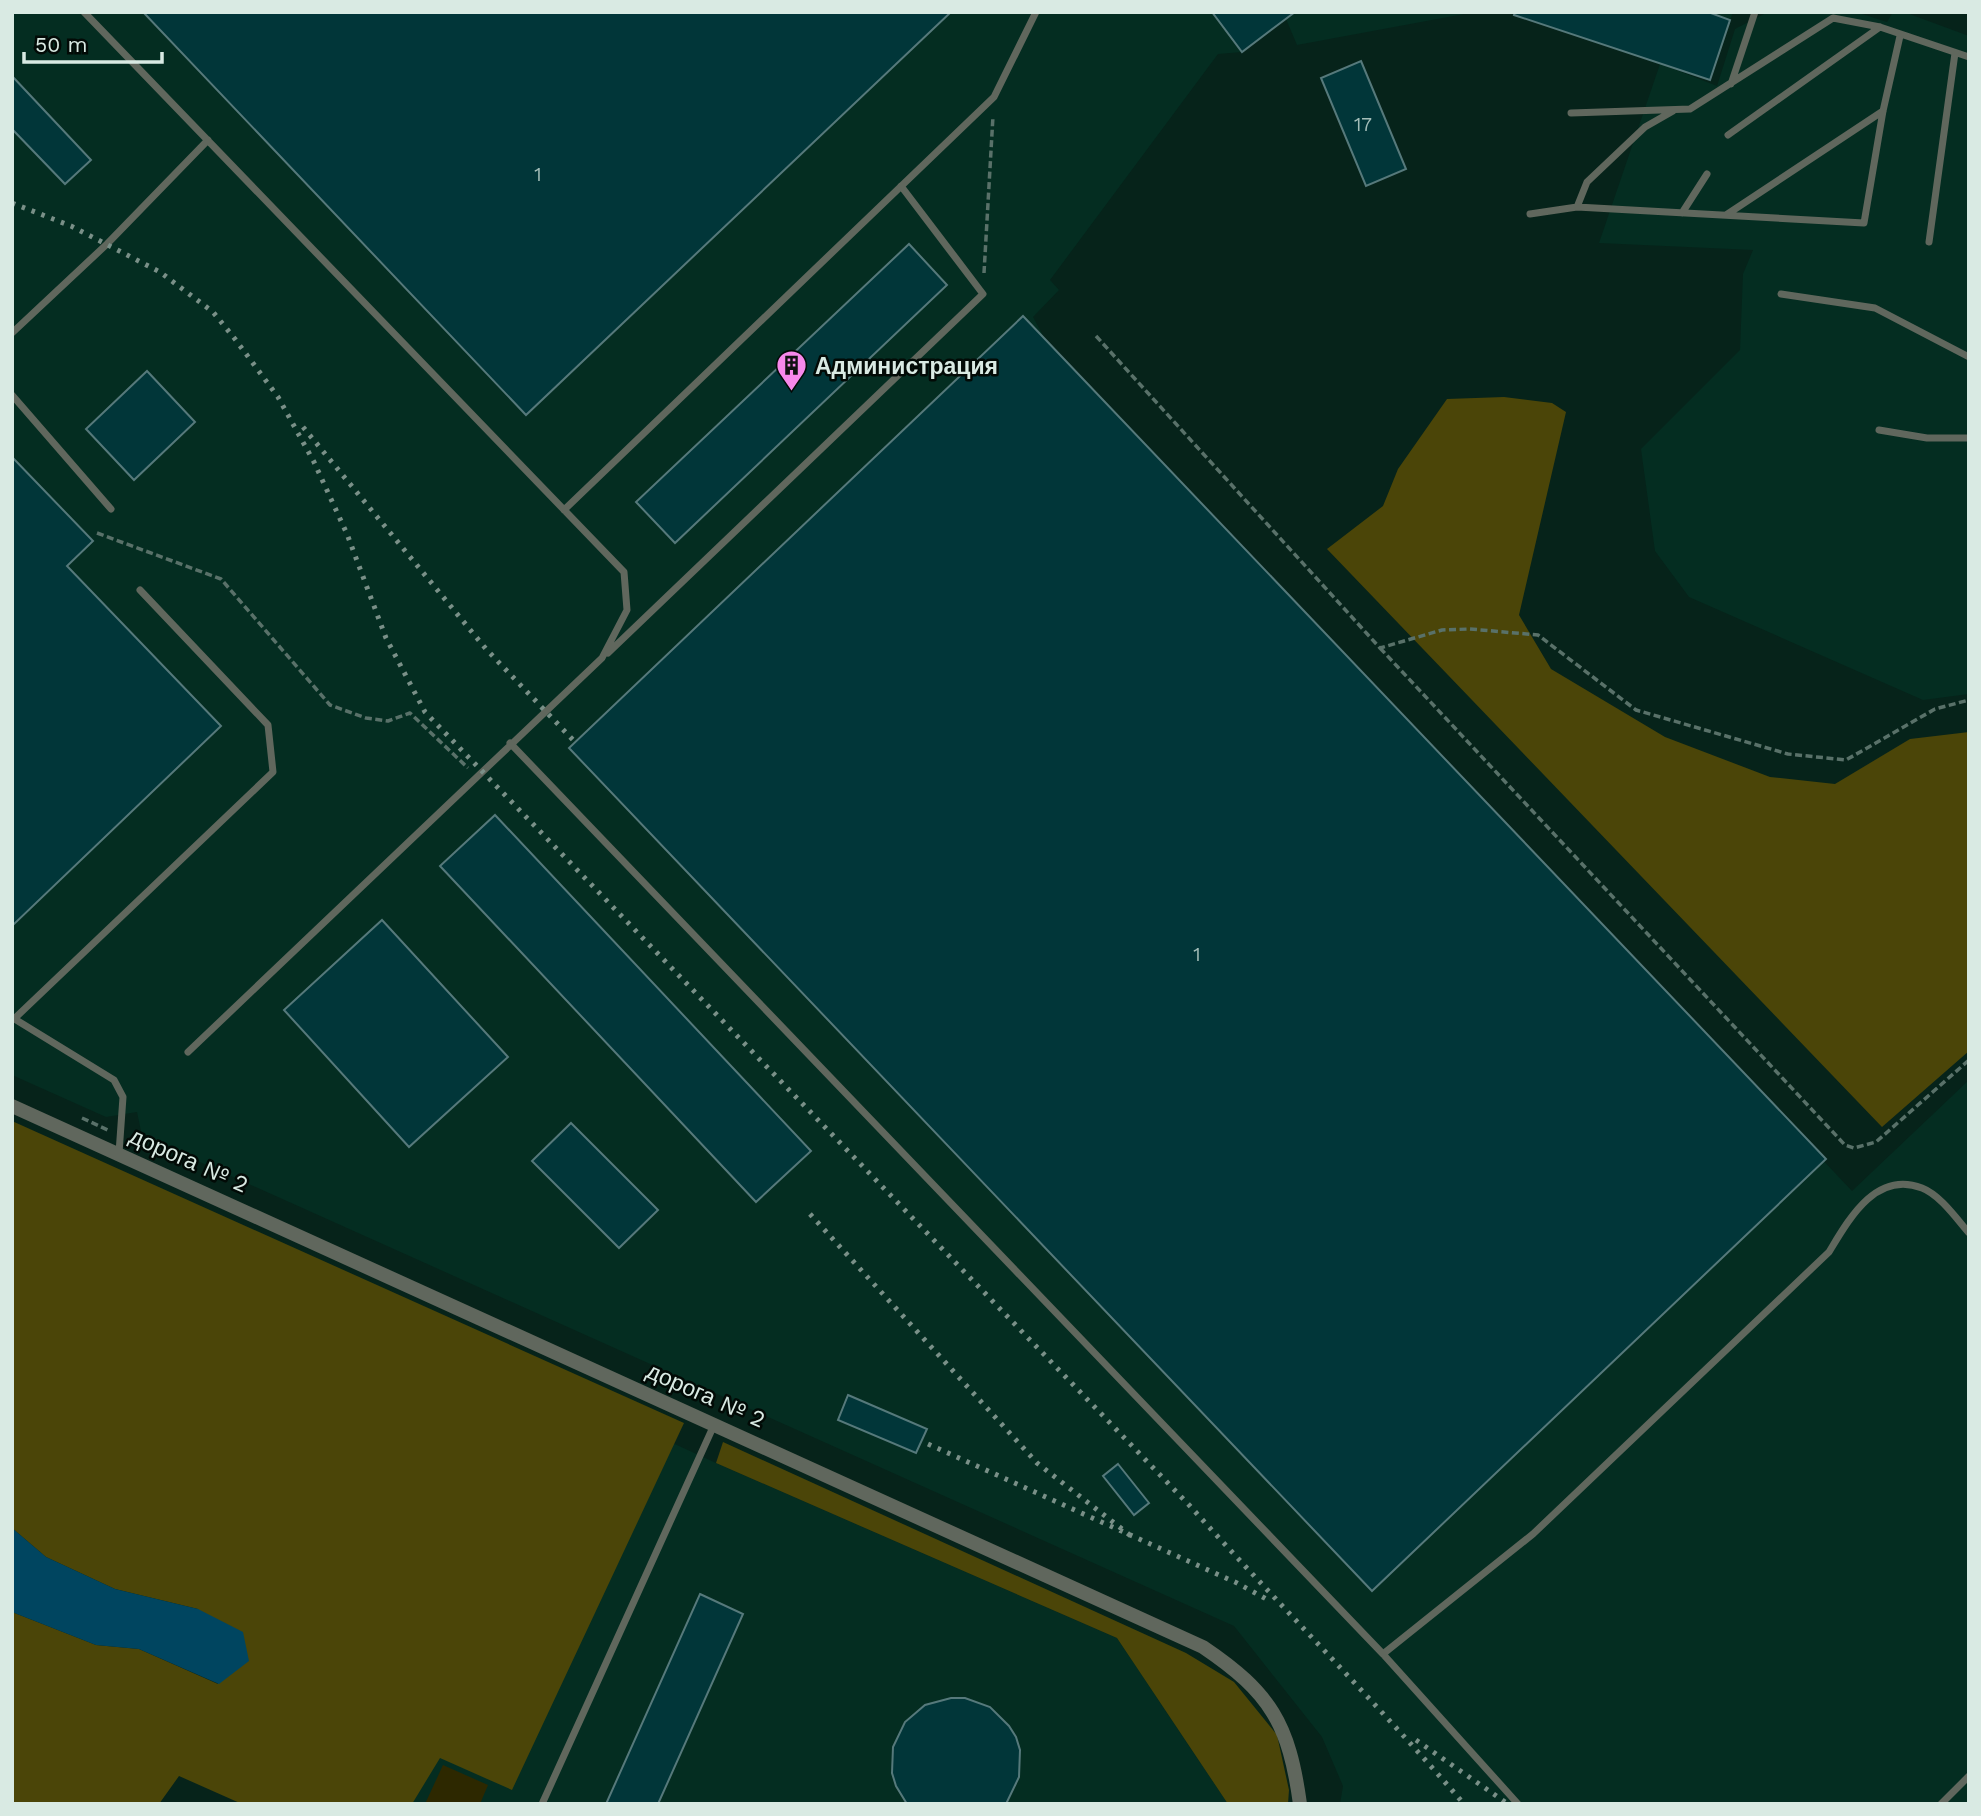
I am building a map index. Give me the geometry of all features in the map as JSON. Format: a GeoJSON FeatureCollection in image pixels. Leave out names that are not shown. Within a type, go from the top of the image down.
{"type":"FeatureCollection","features":[{"type":"Feature","properties":{"kind":"street","name":"дорога № 2"},"geometry":{"type":"LineString","coordinates":[[12,1106],[1203,1647],[1239,1671],[1283,1725],[1294,1760],[1300,1804]]}},
{"type":"Feature","properties":{"kind":"lane"},"geometry":{"type":"LineString","coordinates":[[84,12],[624,572],[627,610],[602,658]]}},
{"type":"Feature","properties":{"kind":"lane"},"geometry":{"type":"LineString","coordinates":[[564,510],[994,97],[1035,12]]}},
{"type":"Feature","properties":{"kind":"lane"},"geometry":{"type":"LineString","coordinates":[[1731,84],[1755,12]]}},
{"type":"Feature","properties":{"kind":"lane"},"geometry":{"type":"LineString","coordinates":[[1571,113],[1690,109],[1833,18],[1880,27],[1900,36],[1969,57]]}},
{"type":"Feature","properties":{"kind":"lane"},"geometry":{"type":"LineString","coordinates":[[1728,135],[1880,27]]}},
{"type":"Feature","properties":{"kind":"lane"},"geometry":{"type":"LineString","coordinates":[[1530,214],[1577,207],[1864,223],[1883,111],[1900,36]]}},
{"type":"Feature","properties":{"kind":"lane"},"geometry":{"type":"LineString","coordinates":[[1929,242],[1955,53]]}},
{"type":"Feature","properties":{"kind":"lane"},"geometry":{"type":"LineString","coordinates":[[1577,207],[1587,182],[1645,127],[1673,110]]}},
{"type":"Feature","properties":{"kind":"lane"},"geometry":{"type":"LineString","coordinates":[[1726,216],[1883,111]]}},
{"type":"Feature","properties":{"kind":"lane"},"geometry":{"type":"LineString","coordinates":[[12,333],[107,244],[208,141]]}},
{"type":"Feature","properties":{"kind":"lane"},"geometry":{"type":"LineString","coordinates":[[1682,214],[1707,174]]}},
{"type":"Feature","properties":{"kind":"lane"},"geometry":{"type":"LineString","coordinates":[[188,1052],[983,294],[901,186]]}},
{"type":"Feature","properties":{"kind":"lane"},"geometry":{"type":"LineString","coordinates":[[1781,294],[1875,308],[1969,357]]}},
{"type":"Feature","properties":{"kind":"lane"},"geometry":{"type":"LineString","coordinates":[[12,395],[111,509]]}},
{"type":"Feature","properties":{"kind":"lane"},"geometry":{"type":"LineString","coordinates":[[1879,430],[1927,438],[1969,438]]}},
{"type":"Feature","properties":{"kind":"lane"},"geometry":{"type":"LineString","coordinates":[[119,1153],[123,1097],[114,1080],[13,1018],[273,772],[268,725],[140,590]]}},
{"type":"Feature","properties":{"kind":"lane"},"geometry":{"type":"LineString","coordinates":[[510,743],[1383,1654],[1518,1804]]}},
{"type":"Feature","properties":{"kind":"lane"},"geometry":{"type":"LineString","coordinates":[[1383,1654],[1533,1534],[1829,1252],[1856,1208],[1876,1193],[1897,1183],[1923,1188],[1939,1200],[1969,1233]]}},
{"type":"Feature","properties":{"kind":"lane"},"geometry":{"type":"LineString","coordinates":[[542,1804],[715,1424]]}},
{"type":"Feature","properties":{"kind":"lane"},"geometry":{"type":"LineString","coordinates":[[1941,1804],[1969,1776]]}},
{"type":"Feature","properties":{"kind":"path"},"geometry":{"type":"LineString","coordinates":[[983,294],[994,97]]}},
{"type":"Feature","properties":{"kind":"path"},"geometry":{"type":"LineString","coordinates":[[1096,336],[1380,648],[1845,1145],[1854,1148],[1876,1142],[1969,1060]]}},
{"type":"Feature","properties":{"kind":"path"},"geometry":{"type":"LineString","coordinates":[[97,533],[221,579],[330,705],[366,718],[388,721],[410,713],[476,776]]}},
{"type":"Feature","properties":{"kind":"path"},"geometry":{"type":"LineString","coordinates":[[1380,648],[1442,630],[1470,628],[1538,635],[1636,710],[1788,754],[1846,760],[1935,709],[1969,700]]}},
{"type":"Feature","properties":{"kind":"shaded area"},"geometry":{"type":"Polygon","coordinates":[[[12,12],[1475,12],[1297,45],[1286,19],[1242,52],[1218,54],[1050,280],[1059,290],[1033,317],[1045,339],[1852,1191],[1969,1080],[1969,1804],[1340,1804],[1343,1786],[1322,1737],[1234,1626],[142,1136],[137,1112],[106,1117],[12,1075],[12,12]]]}},
{"type":"Feature","properties":{"kind":"shaded area"},"geometry":{"type":"Polygon","coordinates":[[[1506,12],[1733,12],[1710,80],[1661,64],[1717,86],[1735,29],[1768,12],[1856,12],[1887,22],[1893,12],[1904,12],[1969,36],[1969,694],[1923,700],[1689,597],[1655,551],[1641,449],[1740,350],[1743,274],[1753,250],[1599,243],[1660,64],[1506,12]]]}},
{"type":"Feature","properties":{"kind":"shaded area"},"geometry":{"type":"Polygon","coordinates":[[[1504,397],[1552,403],[1566,412],[1519,615],[1551,669],[1665,737],[1770,777],[1835,784],[1910,739],[1969,732],[1969,1051],[1882,1127],[1327,549],[1383,506],[1398,469],[1447,399],[1504,397]]]}},
{"type":"Feature","properties":{"kind":"shaded area"},"geometry":{"type":"Polygon","coordinates":[[[12,1121],[684,1423],[512,1790],[440,1758],[412,1804],[242,1804],[179,1776],[159,1804],[12,1804],[12,1612],[96,1645],[139,1649],[218,1684],[198,1609],[115,1589],[46,1557],[12,1528],[12,1121]]]}},
{"type":"Feature","properties":{"kind":"shaded area"},"geometry":{"type":"Polygon","coordinates":[[[499,1363],[716,1463],[1117,1638],[1228,1804],[290,1804],[499,1363]]]}},
{"type":"Feature","properties":{"kind":"shaded area"},"geometry":{"type":"Polygon","coordinates":[[[723,1442],[1186,1653],[1234,1682],[1277,1735],[1289,1790],[1288,1804],[1228,1804],[1117,1638],[716,1463],[723,1442]]]}},
{"type":"Feature","properties":{"kind":"shaded area"},"geometry":{"type":"Polygon","coordinates":[[[443,1765],[488,1785],[480,1804],[425,1804],[443,1765]]]}},
{"type":"Feature","properties":{"kind":"water"},"geometry":{"type":"Polygon","coordinates":[[[12,1528],[46,1557],[115,1589],[198,1609],[243,1632],[249,1661],[219,1684],[139,1649],[96,1645],[12,1612],[12,1528]]]}},
{"type":"Feature","properties":{"kind":"building"},"geometry":{"type":"Polygon","coordinates":[[[143,12],[951,12],[526,415],[143,12]]]}},
{"type":"Feature","properties":{"kind":"building"},"geometry":{"type":"Polygon","coordinates":[[[1212,12],[1295,12],[1242,52],[1212,12]]]}},
{"type":"Feature","properties":{"kind":"building"},"geometry":{"type":"Polygon","coordinates":[[[1515,12],[1708,12],[1730,20],[1710,80],[1514,15],[1515,12]]]}},
{"type":"Feature","properties":{"kind":"building"},"geometry":{"type":"Polygon","coordinates":[[[1361,61],[1406,169],[1366,186],[1321,78],[1361,61]]]}},
{"type":"Feature","properties":{"kind":"building"},"geometry":{"type":"Polygon","coordinates":[[[12,76],[91,160],[65,184],[12,129],[12,76]]]}},
{"type":"Feature","properties":{"kind":"building","name":"Администрация"},"geometry":{"type":"Polygon","coordinates":[[[909,244],[947,285],[675,543],[636,502],[909,244]]]}},
{"type":"Feature","properties":{"kind":"building"},"geometry":{"type":"Polygon","coordinates":[[[1023,316],[1826,1159],[1372,1591],[569,748],[1023,316]]]}},
{"type":"Feature","properties":{"kind":"building"},"geometry":{"type":"Polygon","coordinates":[[[147,371],[195,422],[134,480],[86,429],[147,371]]]}},
{"type":"Feature","properties":{"kind":"building"},"geometry":{"type":"Polygon","coordinates":[[[12,457],[93,541],[67,566],[221,726],[12,926],[12,457]]]}},
{"type":"Feature","properties":{"kind":"building"},"geometry":{"type":"Polygon","coordinates":[[[495,815],[811,1151],[756,1202],[440,866],[495,815]]]}},
{"type":"Feature","properties":{"kind":"building"},"geometry":{"type":"Polygon","coordinates":[[[382,920],[508,1057],[409,1147],[284,1010],[382,920]]]}},
{"type":"Feature","properties":{"kind":"building"},"geometry":{"type":"Polygon","coordinates":[[[571,1123],[658,1210],[619,1248],[532,1161],[571,1123]]]}},
{"type":"Feature","properties":{"kind":"building"},"geometry":{"type":"Polygon","coordinates":[[[848,1395],[927,1429],[916,1453],[838,1420],[848,1395]]]}},
{"type":"Feature","properties":{"kind":"building"},"geometry":{"type":"Polygon","coordinates":[[[1118,1464],[1149,1503],[1134,1515],[1103,1476],[1118,1464]]]}},
{"type":"Feature","properties":{"kind":"building"},"geometry":{"type":"Polygon","coordinates":[[[700,1594],[743,1614],[658,1804],[606,1804],[700,1594]]]}},
{"type":"Feature","properties":{"kind":"building"},"geometry":{"type":"Polygon","coordinates":[[[951,1698],[965,1698],[990,1707],[1016,1737],[1020,1750],[1019,1777],[1006,1804],[907,1804],[896,1786],[892,1773],[893,1747],[905,1722],[925,1705],[951,1698]]]}},
{"type":"Feature","properties":{"kind":"railway"},"geometry":{"type":"LineString","coordinates":[[12,203],[71,226],[160,272],[213,312],[278,397],[314,462],[347,534],[386,638],[425,712],[1190,1506],[1397,1728],[1464,1804]]}},
{"type":"Feature","properties":{"kind":"railway"},"geometry":{"type":"LineString","coordinates":[[303,427],[486,649],[575,742]]}},
{"type":"Feature","properties":{"kind":"railway"},"geometry":{"type":"LineString","coordinates":[[810,1214],[1037,1463],[1131,1536]]}},
{"type":"Feature","properties":{"kind":"railway"},"geometry":{"type":"LineString","coordinates":[[928,1444],[1237,1583],[1270,1601]]}},
{"type":"Feature","properties":{"kind":"railway"},"geometry":{"type":"LineString","coordinates":[[1416,1740],[1508,1804]]}},
{"type":"Feature","properties":{"kind":"place","name":"Администрация"},"geometry":{"type":"Point","coordinates":[792,393]}}]}
